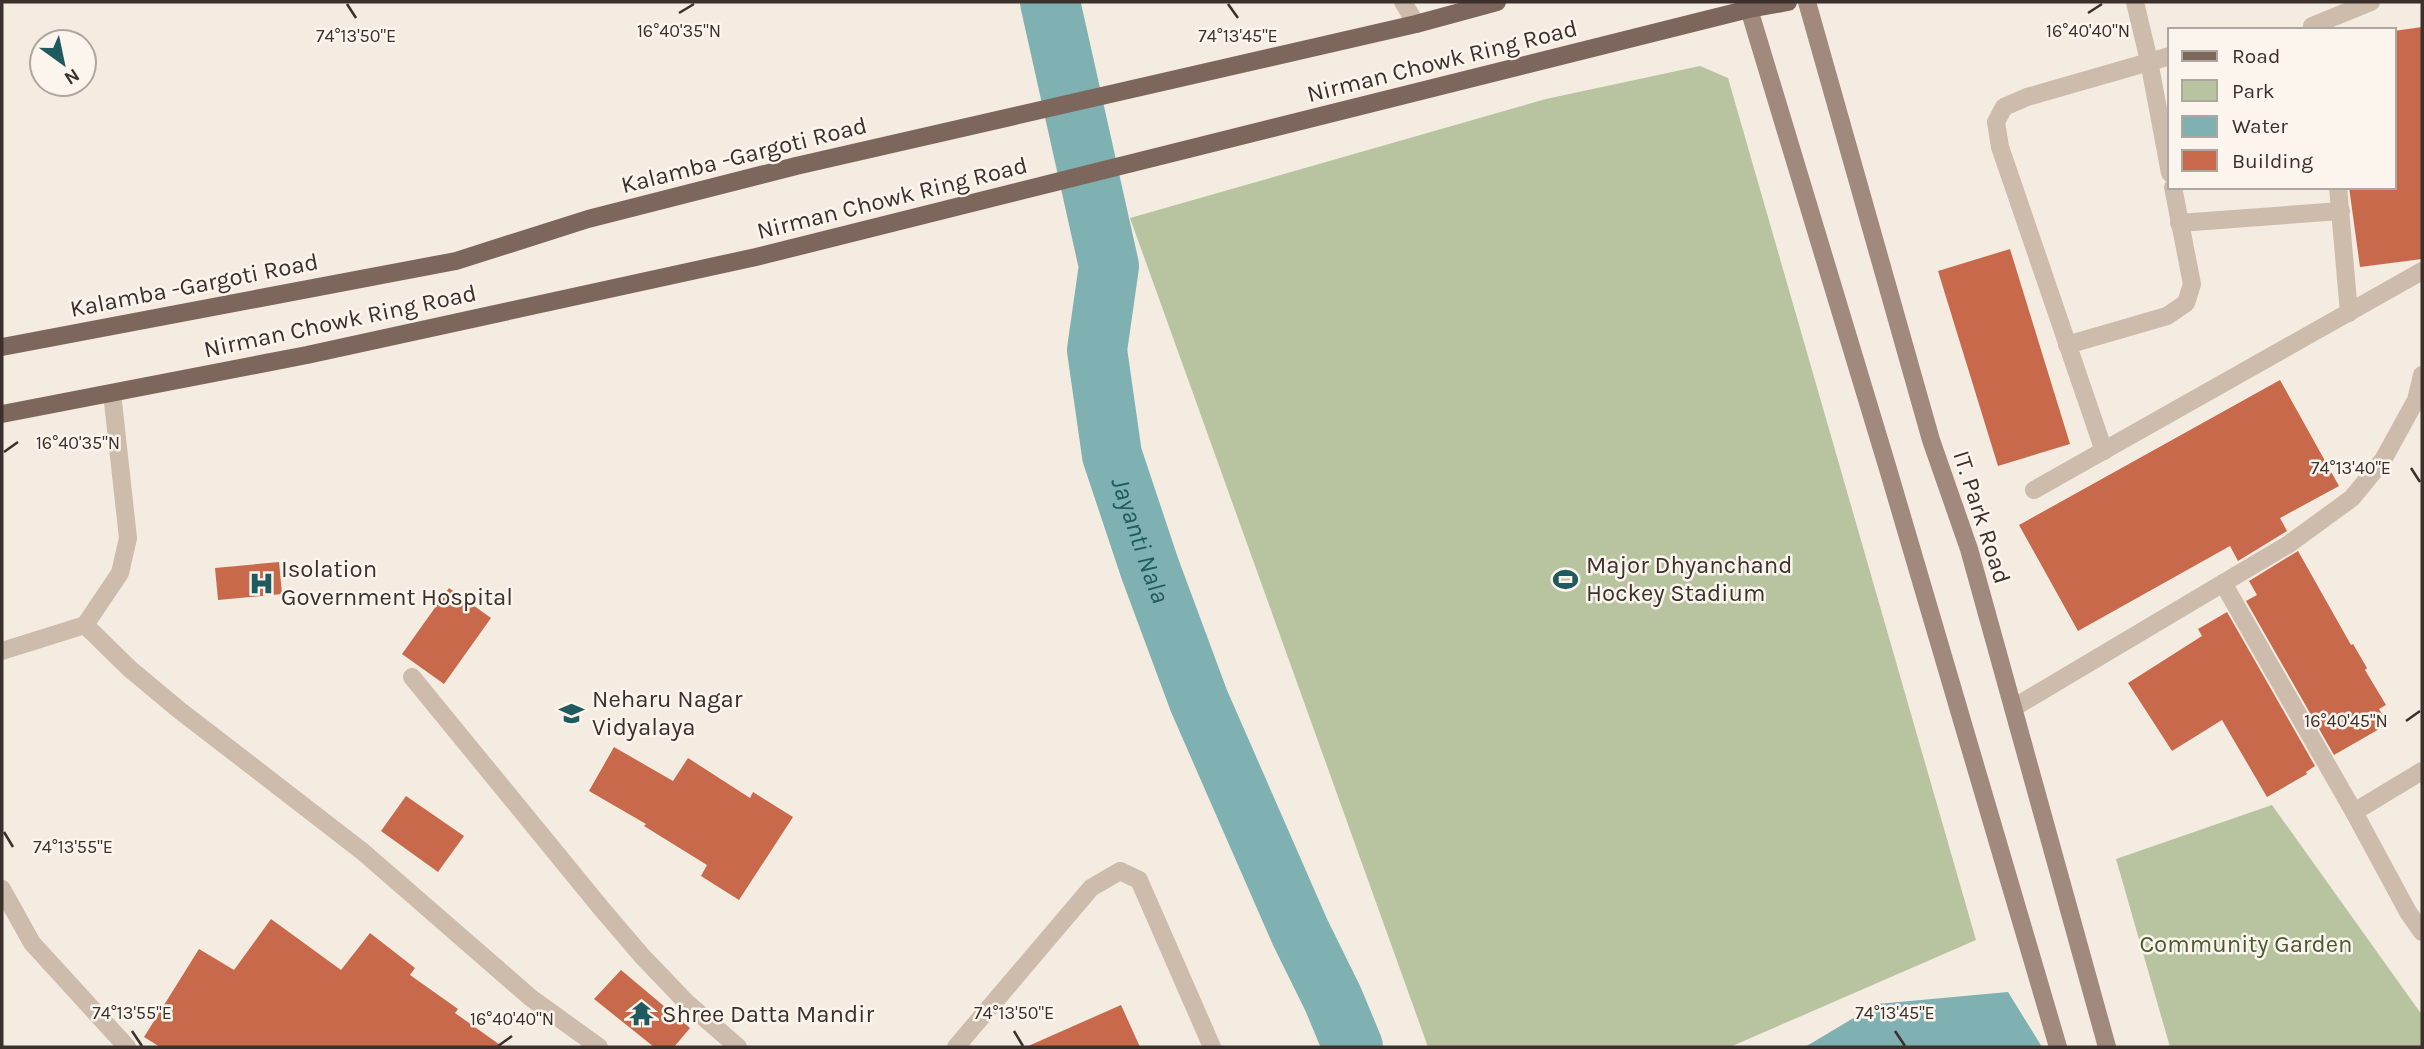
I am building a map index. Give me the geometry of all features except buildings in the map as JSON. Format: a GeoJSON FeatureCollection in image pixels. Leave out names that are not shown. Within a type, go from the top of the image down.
{"type":"FeatureCollection","features":[{"type":"Feature","properties":{"kind":"main road","name":"Kalamba -Gargoti Road"},"geometry":{"type":"LineString","coordinates":[[2,347],[456,261],[588,219],[810,163],[1416,24],[1497,2]]}},
{"type":"Feature","properties":{"kind":"main road","name":"Nirman Chowk Ring Road"},"geometry":{"type":"LineString","coordinates":[[2,414],[320,352],[756,257],[1749,9],[1788,2]]}},
{"type":"Feature","properties":{"kind":"main road","name":"IT. Park Road"},"geometry":{"type":"LineString","coordinates":[[1807,2],[1924,414],[1969,549],[2107,1047]]}},
{"type":"Feature","properties":{"kind":"main road"},"geometry":{"type":"LineString","coordinates":[[1749,9],[2058,1047]]}},
{"type":"Feature","properties":{"kind":"street"},"geometry":{"type":"LineString","coordinates":[[1403,2],[1416,24]]}},
{"type":"Feature","properties":{"kind":"street"},"geometry":{"type":"LineString","coordinates":[[2135,2],[2168,162]]}},
{"type":"Feature","properties":{"kind":"street"},"geometry":{"type":"LineString","coordinates":[[2312,28],[2371,2]]}},
{"type":"Feature","properties":{"kind":"street"},"geometry":{"type":"LineString","coordinates":[[2104,451],[2000,146],[1996,122],[2004,107],[2027,97],[2168,56]]}},
{"type":"Feature","properties":{"kind":"street"},"geometry":{"type":"LineString","coordinates":[[2067,345],[2167,316],[2186,303],[2192,284],[2173,189]]}},
{"type":"Feature","properties":{"kind":"street"},"geometry":{"type":"LineString","coordinates":[[2338,189],[2349,313]]}},
{"type":"Feature","properties":{"kind":"street"},"geometry":{"type":"LineString","coordinates":[[2179,223],[2341,211]]}},
{"type":"Feature","properties":{"kind":"street"},"geometry":{"type":"LineString","coordinates":[[2034,490],[2422,271]]}},
{"type":"Feature","properties":{"kind":"street"},"geometry":{"type":"LineString","coordinates":[[2012,708],[2289,544],[2351,498],[2383,460],[2416,400],[2422,374]]}},
{"type":"Feature","properties":{"kind":"street"},"geometry":{"type":"LineString","coordinates":[[2,652],[85,625],[120,573],[128,538],[112,393]]}},
{"type":"Feature","properties":{"kind":"street"},"geometry":{"type":"LineString","coordinates":[[2223,583],[2354,812],[2415,908],[2422,932]]}},
{"type":"Feature","properties":{"kind":"street"},"geometry":{"type":"LineString","coordinates":[[85,625],[130,669],[178,709],[362,851],[531,998],[598,1047]]}},
{"type":"Feature","properties":{"kind":"street"},"geometry":{"type":"LineString","coordinates":[[412,677],[634,946],[686,1002],[738,1047]]}},
{"type":"Feature","properties":{"kind":"street"},"geometry":{"type":"LineString","coordinates":[[2354,812],[2422,771]]}},
{"type":"Feature","properties":{"kind":"street"},"geometry":{"type":"LineString","coordinates":[[956,1047],[1091,888],[1120,871],[1139,880],[1212,1047]]}},
{"type":"Feature","properties":{"kind":"street"},"geometry":{"type":"LineString","coordinates":[[2,889],[32,943],[127,1047]]}},
{"type":"Feature","properties":{"kind":"green space","name":"Major Dhyanchand Hockey Stadium"},"geometry":{"type":"Polygon","coordinates":[[[1700,66],[1728,78],[1976,940],[1730,1047],[1428,1047],[1130,218],[1546,99],[1700,66]]]}},
{"type":"Feature","properties":{"kind":"green space","name":"Community Garden"},"geometry":{"type":"Polygon","coordinates":[[[2272,805],[2422,1015],[2422,1047],[2170,1047],[2116,859],[2272,805]]]}},
{"type":"Feature","properties":{"kind":"water"},"geometry":{"type":"Polygon","coordinates":[[[2008,992],[2042,1047],[1805,1047],[1877,1004],[2008,992]]]}},
{"type":"Feature","properties":{"kind":"waterway","name":"Jayanti Nala"},"geometry":{"type":"LineString","coordinates":[[1050,2],[1109,266],[1097,350],[1112,455],[1150,569],[1199,701],[1353,1047]]}},
{"type":"Feature","properties":{"kind":"place","name":"Major Dhyanchand Hockey Stadium"},"geometry":{"type":"Point","coordinates":[1566,579]}},
{"type":"Feature","properties":{"kind":"place","name":"Isolation Government Hospital"},"geometry":{"type":"Point","coordinates":[261,583]}},
{"type":"Feature","properties":{"kind":"place","name":"Neharu Nagar Vidyalaya"},"geometry":{"type":"Point","coordinates":[572,713]}},
{"type":"Feature","properties":{"kind":"place","name":"Shree Datta Mandir"},"geometry":{"type":"Point","coordinates":[642,1014]}}]}
